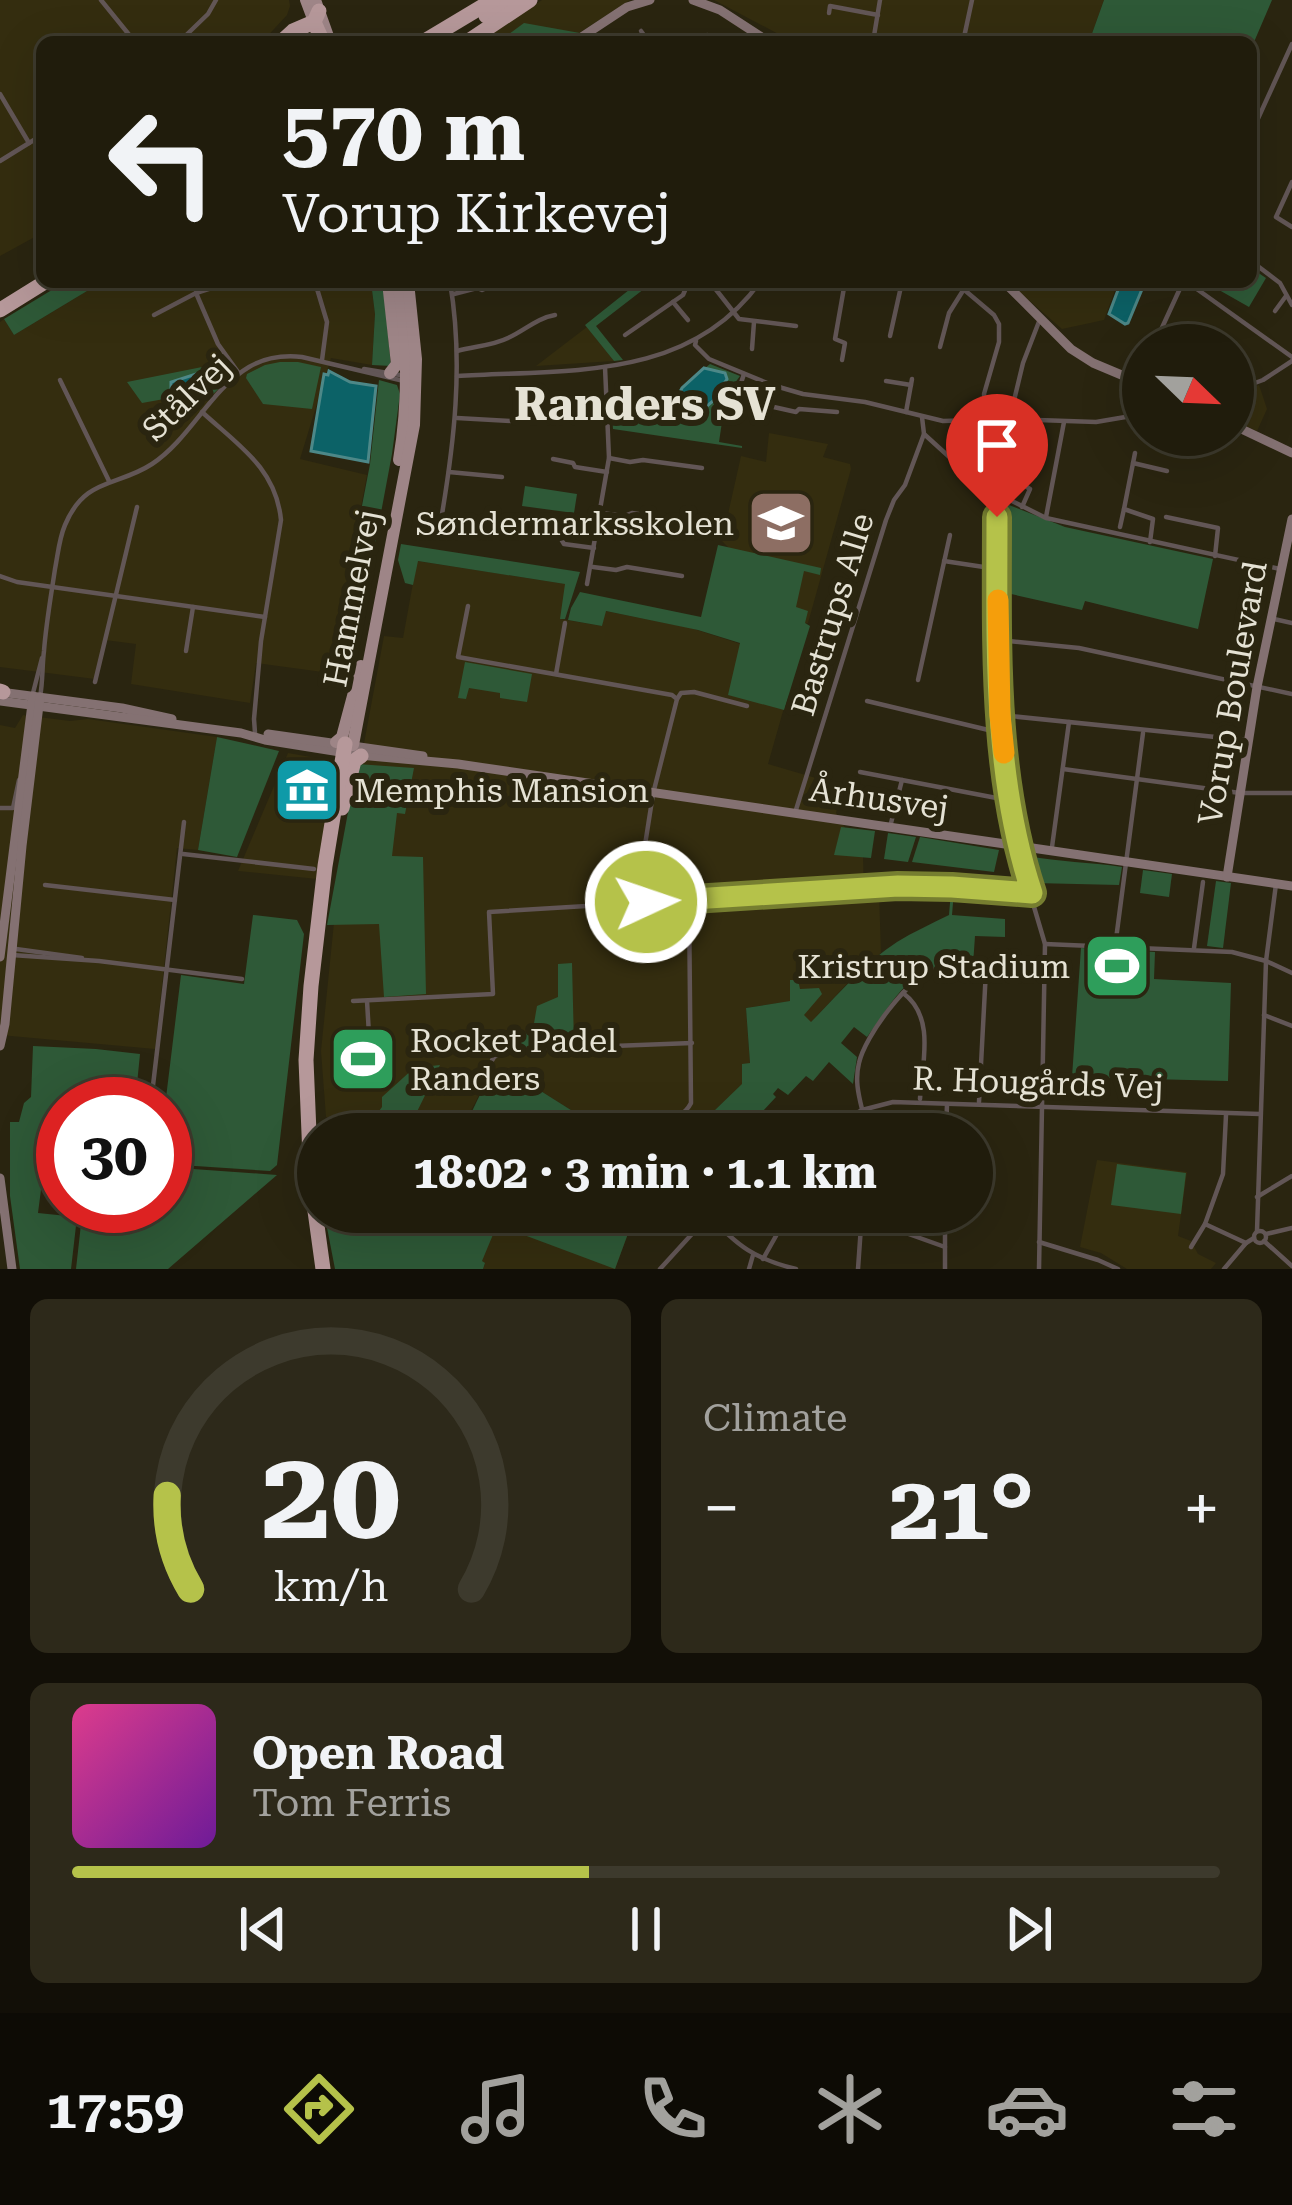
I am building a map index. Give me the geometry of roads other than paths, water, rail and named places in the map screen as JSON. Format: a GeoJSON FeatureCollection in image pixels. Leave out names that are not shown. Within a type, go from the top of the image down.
{"type":"FeatureCollection","features":[{"type":"Feature","properties":{"kind":"highway"},"geometry":{"type":"LineString","coordinates":[[432,36],[493,0]]}},
{"type":"Feature","properties":{"kind":"highway"},"geometry":{"type":"LineString","coordinates":[[452,36],[511,0]]}},
{"type":"Feature","properties":{"kind":"highway"},"geometry":{"type":"LineString","coordinates":[[476,36],[530,0]]}},
{"type":"Feature","properties":{"kind":"highway"},"geometry":{"type":"LineString","coordinates":[[287,36],[314,8]]}},
{"type":"Feature","properties":{"kind":"highway"},"geometry":{"type":"LineString","coordinates":[[0,298],[36,277]]}},
{"type":"Feature","properties":{"kind":"highway"},"geometry":{"type":"LineString","coordinates":[[0,310],[36,288]]}},
{"type":"Feature","properties":{"kind":"highway","name":"Hammelvej"},"geometry":{"type":"LineString","coordinates":[[319,922],[348,749]]}},
{"type":"Feature","properties":{"kind":"highway","name":"Hammelvej"},"geometry":{"type":"LineString","coordinates":[[323,1269],[306,1100],[308,1022],[319,922],[348,749]]}},
{"type":"Feature","properties":{"kind":"main road"},"geometry":{"type":"LineString","coordinates":[[583,36],[627,7],[650,0]]}},
{"type":"Feature","properties":{"kind":"main road"},"geometry":{"type":"LineString","coordinates":[[693,0],[720,10],[759,36]]}},
{"type":"Feature","properties":{"kind":"main road"},"geometry":{"type":"LineString","coordinates":[[389,288],[397,364],[390,373]]}},
{"type":"Feature","properties":{"kind":"main road","name":"Hammelvej"},"geometry":{"type":"LineString","coordinates":[[348,749],[409,379],[399,288]]}},
{"type":"Feature","properties":{"kind":"main road","name":"Hammelvej"},"geometry":{"type":"LineString","coordinates":[[348,749],[411,442],[408,288]]}},
{"type":"Feature","properties":{"kind":"main road"},"geometry":{"type":"LineString","coordinates":[[1010,288],[1080,356],[1122,375]]}},
{"type":"Feature","properties":{"kind":"main road"},"geometry":{"type":"LineString","coordinates":[[1254,435],[1292,453]]}},
{"type":"Feature","properties":{"kind":"main road","name":"Vorup Boulevard"},"geometry":{"type":"LineString","coordinates":[[1227,877],[1257,687],[1292,519]]}},
{"type":"Feature","properties":{"kind":"main road"},"geometry":{"type":"LineString","coordinates":[[0,696],[348,749]]}},
{"type":"Feature","properties":{"kind":"main road"},"geometry":{"type":"LineString","coordinates":[[0,696],[25,712],[37,703],[138,711],[200,727]]}},
{"type":"Feature","properties":{"kind":"main road"},"geometry":{"type":"LineString","coordinates":[[0,1046],[22,772],[37,703]]}},
{"type":"Feature","properties":{"kind":"main road"},"geometry":{"type":"LineString","coordinates":[[4,952],[37,703]]}},
{"type":"Feature","properties":{"kind":"main road","name":"Århusvej"},"geometry":{"type":"LineString","coordinates":[[348,749],[412,754],[458,764]]}},
{"type":"Feature","properties":{"kind":"main road","name":"Århusvej"},"geometry":{"type":"LineString","coordinates":[[348,749],[1292,886]]}},
{"type":"Feature","properties":{"kind":"main road"},"geometry":{"type":"LineString","coordinates":[[0,1178],[4,1245],[12,1269]]}},
{"type":"Feature","properties":{"kind":"street"},"geometry":{"type":"LineString","coordinates":[[101,0],[130,36]]}},
{"type":"Feature","properties":{"kind":"street"},"geometry":{"type":"LineString","coordinates":[[185,36],[215,0]]}},
{"type":"Feature","properties":{"kind":"street"},"geometry":{"type":"LineString","coordinates":[[874,36],[880,0]]}},
{"type":"Feature","properties":{"kind":"street"},"geometry":{"type":"LineString","coordinates":[[964,36],[972,0]]}},
{"type":"Feature","properties":{"kind":"street"},"geometry":{"type":"LineString","coordinates":[[829,14],[830,6],[878,15]]}},
{"type":"Feature","properties":{"kind":"street"},"geometry":{"type":"LineString","coordinates":[[641,31],[645,36]]}},
{"type":"Feature","properties":{"kind":"street"},"geometry":{"type":"LineString","coordinates":[[748,36],[753,32]]}},
{"type":"Feature","properties":{"kind":"street"},"geometry":{"type":"LineString","coordinates":[[1257,121],[1292,44]]}},
{"type":"Feature","properties":{"kind":"street"},"geometry":{"type":"LineString","coordinates":[[0,94],[29,143]]}},
{"type":"Feature","properties":{"kind":"street"},"geometry":{"type":"LineString","coordinates":[[0,161],[36,139]]}},
{"type":"Feature","properties":{"kind":"street"},"geometry":{"type":"LineString","coordinates":[[1292,182],[1276,217],[1292,227]]}},
{"type":"Feature","properties":{"kind":"street"},"geometry":{"type":"LineString","coordinates":[[1257,266],[1290,297],[1275,311]]}},
{"type":"Feature","properties":{"kind":"street"},"geometry":{"type":"LineString","coordinates":[[154,315],[211,288]]}},
{"type":"Feature","properties":{"kind":"street"},"geometry":{"type":"LineString","coordinates":[[317,288],[327,322],[322,360]]}},
{"type":"Feature","properties":{"kind":"street"},"geometry":{"type":"LineString","coordinates":[[451,288],[457,376],[440,526],[493,530]]}},
{"type":"Feature","properties":{"kind":"street"},"geometry":{"type":"LineString","coordinates":[[452,295],[477,288]]}},
{"type":"Feature","properties":{"kind":"street"},"geometry":{"type":"LineString","coordinates":[[625,335],[687,288]]}},
{"type":"Feature","properties":{"kind":"street"},"geometry":{"type":"LineString","coordinates":[[715,288],[739,319],[796,326]]}},
{"type":"Feature","properties":{"kind":"street"},"geometry":{"type":"LineString","coordinates":[[457,376],[604,367],[650,359],[696,341],[734,313],[755,288]]}},
{"type":"Feature","properties":{"kind":"street"},"geometry":{"type":"LineString","coordinates":[[842,360],[844,343],[835,339],[844,288]]}},
{"type":"Feature","properties":{"kind":"street"},"geometry":{"type":"LineString","coordinates":[[890,336],[901,288]]}},
{"type":"Feature","properties":{"kind":"street"},"geometry":{"type":"LineString","coordinates":[[1164,324],[1182,288]]}},
{"type":"Feature","properties":{"kind":"street"},"geometry":{"type":"LineString","coordinates":[[1193,288],[1292,359],[1254,381]]}},
{"type":"Feature","properties":{"kind":"street"},"geometry":{"type":"LineString","coordinates":[[940,347],[949,313],[964,289],[994,314],[999,343],[986,381],[986,419]]}},
{"type":"Feature","properties":{"kind":"street"},"geometry":{"type":"LineString","coordinates":[[196,293],[218,344],[240,374]]}},
{"type":"Feature","properties":{"kind":"street"},"geometry":{"type":"LineString","coordinates":[[674,302],[688,320]]}},
{"type":"Feature","properties":{"kind":"street"},"geometry":{"type":"LineString","coordinates":[[457,351],[491,345],[555,315]]}},
{"type":"Feature","properties":{"kind":"street"},"geometry":{"type":"LineString","coordinates":[[1009,418],[1040,320]]}},
{"type":"Feature","properties":{"kind":"street"},"geometry":{"type":"LineString","coordinates":[[752,349],[754,322]]}},
{"type":"Feature","properties":{"kind":"street"},"geometry":{"type":"LineString","coordinates":[[696,341],[709,358],[803,394],[865,401],[922,417],[958,422],[1009,418],[1096,422],[1122,418]]}},
{"type":"Feature","properties":{"kind":"street","name":"Stålvej"},"geometry":{"type":"LineString","coordinates":[[37,703],[63,529],[72,511],[94,488],[149,466],[240,374],[260,361],[302,357],[409,379]]}},
{"type":"Feature","properties":{"kind":"street","name":"Stålvej"},"geometry":{"type":"LineString","coordinates":[[346,366],[409,379]]}},
{"type":"Feature","properties":{"kind":"street"},"geometry":{"type":"LineString","coordinates":[[587,584],[609,458],[604,367]]}},
{"type":"Feature","properties":{"kind":"street"},"geometry":{"type":"LineString","coordinates":[[744,374],[738,386],[741,397],[796,412],[837,412]]}},
{"type":"Feature","properties":{"kind":"street"},"geometry":{"type":"LineString","coordinates":[[59,380],[109,481]]}},
{"type":"Feature","properties":{"kind":"street"},"geometry":{"type":"LineString","coordinates":[[886,381],[912,382],[906,412]]}},
{"type":"Feature","properties":{"kind":"street"},"geometry":{"type":"LineString","coordinates":[[799,410],[803,394]]}},
{"type":"Feature","properties":{"kind":"street"},"geometry":{"type":"LineString","coordinates":[[560,410],[608,413]]}},
{"type":"Feature","properties":{"kind":"street"},"geometry":{"type":"LineString","coordinates":[[202,412],[262,468],[279,500],[280,526],[256,700],[260,736]]}},
{"type":"Feature","properties":{"kind":"street"},"geometry":{"type":"LineString","coordinates":[[922,417],[924,434],[995,502],[1001,733],[1016,846],[1045,944],[1040,1269]]}},
{"type":"Feature","properties":{"kind":"street"},"geometry":{"type":"LineString","coordinates":[[455,418],[511,421]]}},
{"type":"Feature","properties":{"kind":"street"},"geometry":{"type":"LineString","coordinates":[[1046,518],[1064,422]]}},
{"type":"Feature","properties":{"kind":"street","name":"Bastrups Alle"},"geometry":{"type":"LineString","coordinates":[[795,813],[886,520],[924,434]]}},
{"type":"Feature","properties":{"kind":"street"},"geometry":{"type":"LineString","coordinates":[[1120,527],[1134,456]]}},
{"type":"Feature","properties":{"kind":"street"},"geometry":{"type":"LineString","coordinates":[[609,458],[702,469]]}},
{"type":"Feature","properties":{"kind":"street"},"geometry":{"type":"LineString","coordinates":[[553,459],[607,472]]}},
{"type":"Feature","properties":{"kind":"street"},"geometry":{"type":"LineString","coordinates":[[1132,464],[1167,471]]}},
{"type":"Feature","properties":{"kind":"street"},"geometry":{"type":"LineString","coordinates":[[1012,465],[1006,476],[1030,489],[1022,508]]}},
{"type":"Feature","properties":{"kind":"street"},"geometry":{"type":"LineString","coordinates":[[449,472],[502,477]]}},
{"type":"Feature","properties":{"kind":"street"},"geometry":{"type":"LineString","coordinates":[[995,502],[1010,500],[1046,518],[1281,569]]}},
{"type":"Feature","properties":{"kind":"street"},"geometry":{"type":"LineString","coordinates":[[94,682],[137,507]]}},
{"type":"Feature","properties":{"kind":"street"},"geometry":{"type":"LineString","coordinates":[[1124,509],[1154,519],[1150,542]]}},
{"type":"Feature","properties":{"kind":"street"},"geometry":{"type":"LineString","coordinates":[[601,513],[694,523]]}},
{"type":"Feature","properties":{"kind":"street"},"geometry":{"type":"LineString","coordinates":[[1166,517],[1218,528],[1215,556]]}},
{"type":"Feature","properties":{"kind":"street"},"geometry":{"type":"LineString","coordinates":[[542,536],[594,548]]}},
{"type":"Feature","properties":{"kind":"street"},"geometry":{"type":"LineString","coordinates":[[918,680],[950,536]]}},
{"type":"Feature","properties":{"kind":"street"},"geometry":{"type":"LineString","coordinates":[[944,561],[997,569]]}},
{"type":"Feature","properties":{"kind":"street"},"geometry":{"type":"LineString","coordinates":[[590,566],[682,576]]}},
{"type":"Feature","properties":{"kind":"street"},"geometry":{"type":"LineString","coordinates":[[0,577],[265,617]]}},
{"type":"Feature","properties":{"kind":"street"},"geometry":{"type":"LineString","coordinates":[[468,606],[458,657],[672,694],[677,699]]}},
{"type":"Feature","properties":{"kind":"street"},"geometry":{"type":"LineString","coordinates":[[186,651],[193,607]]}},
{"type":"Feature","properties":{"kind":"street"},"geometry":{"type":"LineString","coordinates":[[1270,618],[1292,623]]}},
{"type":"Feature","properties":{"kind":"street"},"geometry":{"type":"LineString","coordinates":[[556,674],[565,623]]}},
{"type":"Feature","properties":{"kind":"street"},"geometry":{"type":"LineString","coordinates":[[999,640],[1079,648],[1292,694]]}},
{"type":"Feature","properties":{"kind":"street"},"geometry":{"type":"LineString","coordinates":[[646,902],[645,845],[677,699],[681,693],[694,692],[747,706]]}},
{"type":"Feature","properties":{"kind":"street"},"geometry":{"type":"LineString","coordinates":[[867,701],[1001,733]]}},
{"type":"Feature","properties":{"kind":"street"},"geometry":{"type":"LineString","coordinates":[[1000,715],[1248,740]]}},
{"type":"Feature","properties":{"kind":"street"},"geometry":{"type":"LineString","coordinates":[[1052,851],[1070,722]]}},
{"type":"Feature","properties":{"kind":"street"},"geometry":{"type":"LineString","coordinates":[[1114,947],[1143,730]]}},
{"type":"Feature","properties":{"kind":"street"},"geometry":{"type":"LineString","coordinates":[[1063,769],[1240,793],[1292,793]]}},
{"type":"Feature","properties":{"kind":"street"},"geometry":{"type":"LineString","coordinates":[[0,808],[14,807],[22,772]]}},
{"type":"Feature","properties":{"kind":"street"},"geometry":{"type":"LineString","coordinates":[[860,772],[1009,801]]}},
{"type":"Feature","properties":{"kind":"street"},"geometry":{"type":"LineString","coordinates":[[890,826],[902,780]]}},
{"type":"Feature","properties":{"kind":"street"},"geometry":{"type":"LineString","coordinates":[[154,1077],[184,822]]}},
{"type":"Feature","properties":{"kind":"street"},"geometry":{"type":"LineString","coordinates":[[181,854],[314,868]]}},
{"type":"Feature","properties":{"kind":"street"},"geometry":{"type":"LineString","coordinates":[[1194,950],[1203,882]]}},
{"type":"Feature","properties":{"kind":"street"},"geometry":{"type":"LineString","coordinates":[[1224,1269],[1255,1235],[1266,961],[1276,884]]}},
{"type":"Feature","properties":{"kind":"street"},"geometry":{"type":"LineString","coordinates":[[45,885],[175,900]]}},
{"type":"Feature","properties":{"kind":"street"},"geometry":{"type":"LineString","coordinates":[[353,1001],[494,994],[489,912],[898,886],[1032,893]]}},
{"type":"Feature","properties":{"kind":"street"},"geometry":{"type":"LineString","coordinates":[[684,1113],[691,1103],[689,900]]}},
{"type":"Feature","properties":{"kind":"street"},"geometry":{"type":"LineString","coordinates":[[1045,944],[1232,952],[1292,973]]}},
{"type":"Feature","properties":{"kind":"street"},"geometry":{"type":"LineString","coordinates":[[4,952],[242,979]]}},
{"type":"Feature","properties":{"kind":"street"},"geometry":{"type":"LineString","coordinates":[[862,1111],[857,1090],[859,1060],[911,983],[932,970],[946,968],[1046,973]]}},
{"type":"Feature","properties":{"kind":"street"},"geometry":{"type":"LineString","coordinates":[[979,1103],[986,970]]}},
{"type":"Feature","properties":{"kind":"street"},"geometry":{"type":"LineString","coordinates":[[903,993],[924,1020],[920,1101]]}},
{"type":"Feature","properties":{"kind":"street"},"geometry":{"type":"LineString","coordinates":[[367,1001],[370,1051]]}},
{"type":"Feature","properties":{"kind":"street"},"geometry":{"type":"LineString","coordinates":[[1263,1014],[1292,1026]]}},
{"type":"Feature","properties":{"kind":"street"},"geometry":{"type":"LineString","coordinates":[[480,1081],[494,1057],[506,1050],[692,1043]]}},
{"type":"Feature","properties":{"kind":"street","name":"R. Hougårds Vej"},"geometry":{"type":"LineString","coordinates":[[857,1113],[893,1102],[920,1101],[1260,1114]]}},
{"type":"Feature","properties":{"kind":"street"},"geometry":{"type":"LineString","coordinates":[[946,1102],[946,1113]]}},
{"type":"Feature","properties":{"kind":"street"},"geometry":{"type":"LineString","coordinates":[[1191,1247],[1223,1174],[1226,1112]]}},
{"type":"Feature","properties":{"kind":"street"},"geometry":{"type":"LineString","coordinates":[[1257,1197],[1292,1175]]}},
{"type":"Feature","properties":{"kind":"street"},"geometry":{"type":"LineString","coordinates":[[1258,1178],[1273,1187]]}},
{"type":"Feature","properties":{"kind":"street"},"geometry":{"type":"LineString","coordinates":[[1205,1224],[1246,1243]]}},
{"type":"Feature","properties":{"kind":"street"},"geometry":{"type":"LineString","coordinates":[[1265,1238],[1292,1228]]}},
{"type":"Feature","properties":{"kind":"street"},"geometry":{"type":"LineString","coordinates":[[659,1269],[692,1233]]}},
{"type":"Feature","properties":{"kind":"street"},"geometry":{"type":"LineString","coordinates":[[726,1233],[753,1255],[796,1269]]}},
{"type":"Feature","properties":{"kind":"street"},"geometry":{"type":"LineString","coordinates":[[764,1259],[778,1233]]}},
{"type":"Feature","properties":{"kind":"street"},"geometry":{"type":"LineString","coordinates":[[858,1269],[861,1233]]}},
{"type":"Feature","properties":{"kind":"street"},"geometry":{"type":"LineString","coordinates":[[906,1233],[945,1247]]}},
{"type":"Feature","properties":{"kind":"street"},"geometry":{"type":"LineString","coordinates":[[945,1233],[945,1269]]}},
{"type":"Feature","properties":{"kind":"street"},"geometry":{"type":"LineString","coordinates":[[1255,1235],[1265,1238],[1292,1266]]}},
{"type":"Feature","properties":{"kind":"street"},"geometry":{"type":"LineString","coordinates":[[1039,1242],[1118,1269]]}},
{"type":"Feature","properties":{"kind":"street"},"geometry":{"type":"LineString","coordinates":[[749,1269],[753,1255]]}},
{"type":"Feature","properties":{"kind":"water"},"geometry":{"type":"Polygon","coordinates":[[[1119,288],[1143,288],[1128,323],[1109,314],[1119,288]]]}},
{"type":"Feature","properties":{"kind":"water"},"geometry":{"type":"Polygon","coordinates":[[[704,368],[725,373],[727,379],[713,401],[695,416],[678,396],[704,368]]]}},
{"type":"Feature","properties":{"kind":"water"},"geometry":{"type":"Polygon","coordinates":[[[329,371],[350,382],[376,386],[368,462],[311,451],[324,374],[329,371]]]}},
{"type":"Feature","properties":{"kind":"water"},"geometry":{"type":"Polygon","coordinates":[[[196,374],[220,381],[210,389],[171,394],[171,382],[196,374]]]}},
{"type":"Feature","properties":{"kind":"place","name":"Søndermarksskolen"},"geometry":{"type":"Point","coordinates":[781,523]}},
{"type":"Feature","properties":{"kind":"place","name":"Memphis Mansion"},"geometry":{"type":"Point","coordinates":[307,790]}},
{"type":"Feature","properties":{"kind":"place","name":"Kristrup Stadium"},"geometry":{"type":"Point","coordinates":[1117,966]}},
{"type":"Feature","properties":{"kind":"place","name":"Rocket Padel Randers"},"geometry":{"type":"Point","coordinates":[363,1059]}},
{"type":"Feature","properties":{"kind":"district","name":"Randers SV"},"geometry":{"type":"Point","coordinates":[645,404]}}]}
